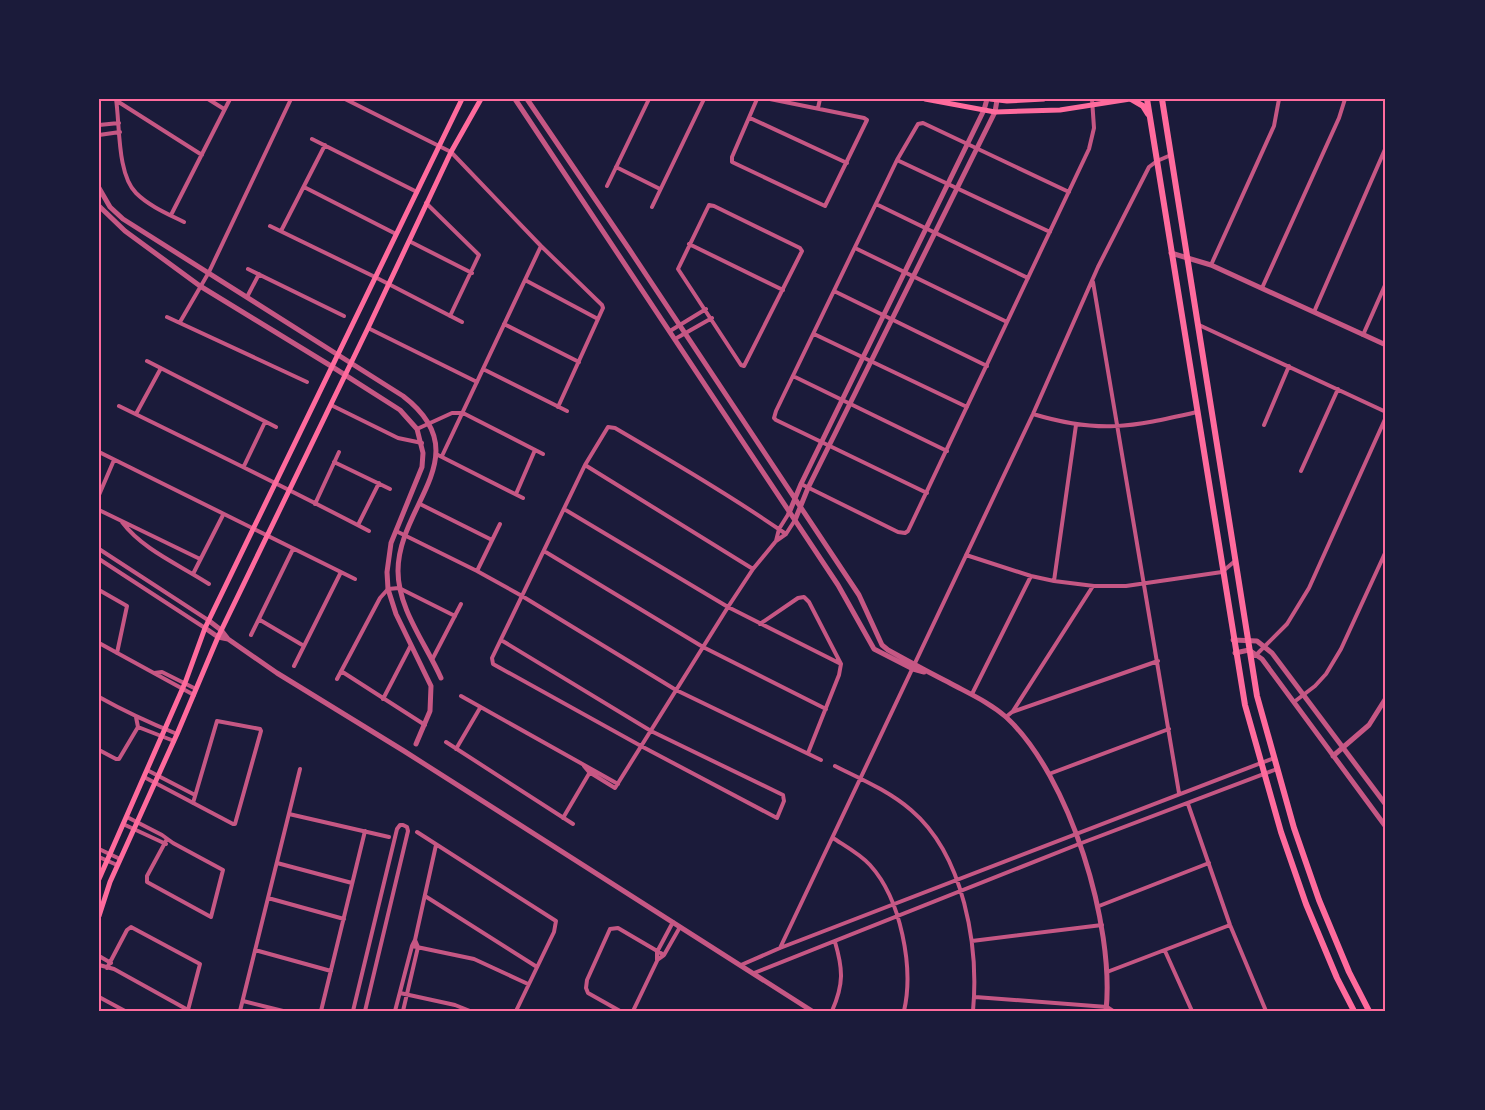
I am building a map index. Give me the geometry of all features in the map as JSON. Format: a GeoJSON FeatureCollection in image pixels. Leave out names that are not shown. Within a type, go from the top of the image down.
{"type":"FeatureCollection","features":[{"type":"Feature","properties":{"kind":"main road"},"geometry":{"type":"LineString","coordinates":[[99,879],[184,686],[208,620],[252,530],[272,482],[440,146],[461,99]]}},
{"type":"Feature","properties":{"kind":"main road"},"geometry":{"type":"LineString","coordinates":[[100,910],[218,636],[287,490],[368,328],[426,202],[481,99]]}},
{"type":"Feature","properties":{"kind":"main road"},"geometry":{"type":"LineString","coordinates":[[925,99],[995,112],[1040,111],[1092,102],[1130,99],[1143,106],[1150,119]]}},
{"type":"Feature","properties":{"kind":"main road"},"geometry":{"type":"LineString","coordinates":[[989,99],[1044,99]]}},
{"type":"Feature","properties":{"kind":"main road"},"geometry":{"type":"LineString","coordinates":[[1147,99],[1245,705],[1260,762],[1306,904],[1337,978],[1354,1011]]}},
{"type":"Feature","properties":{"kind":"main road"},"geometry":{"type":"LineString","coordinates":[[1162,99],[1250,660],[1265,729],[1319,900],[1349,972],[1369,1011]]}},
{"type":"Feature","properties":{"kind":"street"},"geometry":{"type":"LineString","coordinates":[[208,99],[224,109]]}},
{"type":"Feature","properties":{"kind":"street"},"geometry":{"type":"LineString","coordinates":[[171,215],[230,99]]}},
{"type":"Feature","properties":{"kind":"street"},"geometry":{"type":"LineString","coordinates":[[180,322],[208,273],[291,99]]}},
{"type":"Feature","properties":{"kind":"street"},"geometry":{"type":"LineString","coordinates":[[345,99],[451,152],[541,246],[602,305],[602,310],[558,407]]}},
{"type":"Feature","properties":{"kind":"street"},"geometry":{"type":"LineString","coordinates":[[515,99],[838,585],[874,649],[972,694],[1006,717],[1022,734],[1049,774],[1076,834],[1099,906],[1107,972],[1107,1009]]}},
{"type":"Feature","properties":{"kind":"street"},"geometry":{"type":"LineString","coordinates":[[527,99],[801,506],[859,596],[882,645],[915,667]]}},
{"type":"Feature","properties":{"kind":"street"},"geometry":{"type":"LineString","coordinates":[[607,186],[649,99]]}},
{"type":"Feature","properties":{"kind":"street"},"geometry":{"type":"LineString","coordinates":[[652,207],[704,99]]}},
{"type":"Feature","properties":{"kind":"street"},"geometry":{"type":"LineString","coordinates":[[757,99],[732,157],[732,162],[825,206],[867,120],[770,99]]}},
{"type":"Feature","properties":{"kind":"street"},"geometry":{"type":"LineString","coordinates":[[810,106],[812,99]]}},
{"type":"Feature","properties":{"kind":"street"},"geometry":{"type":"LineString","coordinates":[[818,108],[820,99]]}},
{"type":"Feature","properties":{"kind":"street"},"geometry":{"type":"LineString","coordinates":[[776,541],[779,529],[796,499],[821,442],[989,99]]}},
{"type":"Feature","properties":{"kind":"street"},"geometry":{"type":"LineString","coordinates":[[1211,265],[1274,126],[1279,99]]}},
{"type":"Feature","properties":{"kind":"street"},"geometry":{"type":"LineString","coordinates":[[1262,288],[1339,118],[1345,99]]}},
{"type":"Feature","properties":{"kind":"street"},"geometry":{"type":"LineString","coordinates":[[116,100],[202,155]]}},
{"type":"Feature","properties":{"kind":"street"},"geometry":{"type":"LineString","coordinates":[[116,100],[123,161],[132,189],[146,201],[184,222]]}},
{"type":"Feature","properties":{"kind":"street"},"geometry":{"type":"LineString","coordinates":[[591,770],[613,788],[618,784],[728,606],[753,569],[776,541],[786,534],[795,520],[808,488],[995,112],[998,100]]}},
{"type":"Feature","properties":{"kind":"street"},"geometry":{"type":"LineString","coordinates":[[801,484],[898,532],[908,531],[1069,192],[1092,138],[1094,128],[1092,102]]}},
{"type":"Feature","properties":{"kind":"street"},"geometry":{"type":"LineString","coordinates":[[750,118],[847,164]]}},
{"type":"Feature","properties":{"kind":"street"},"geometry":{"type":"LineString","coordinates":[[99,124],[119,123]]}},
{"type":"Feature","properties":{"kind":"street"},"geometry":{"type":"LineString","coordinates":[[927,493],[776,420],[775,414],[897,160],[915,127],[920,123],[1069,192]]}},
{"type":"Feature","properties":{"kind":"street"},"geometry":{"type":"LineString","coordinates":[[99,135],[120,132]]}},
{"type":"Feature","properties":{"kind":"street"},"geometry":{"type":"LineString","coordinates":[[312,139],[417,192]]}},
{"type":"Feature","properties":{"kind":"street"},"geometry":{"type":"LineString","coordinates":[[281,231],[325,145]]}},
{"type":"Feature","properties":{"kind":"street"},"geometry":{"type":"LineString","coordinates":[[1314,312],[1386,147]]}},
{"type":"Feature","properties":{"kind":"street"},"geometry":{"type":"LineString","coordinates":[[780,948],[915,667],[1033,414],[1092,280],[1147,171],[1157,161],[1171,155]]}},
{"type":"Feature","properties":{"kind":"street"},"geometry":{"type":"LineString","coordinates":[[897,160],[1050,232]]}},
{"type":"Feature","properties":{"kind":"street"},"geometry":{"type":"LineString","coordinates":[[616,167],[660,189]]}},
{"type":"Feature","properties":{"kind":"street"},"geometry":{"type":"LineString","coordinates":[[304,187],[396,234]]}},
{"type":"Feature","properties":{"kind":"street"},"geometry":{"type":"LineString","coordinates":[[99,188],[110,207],[123,219],[414,404],[429,424],[439,455],[524,498]]}},
{"type":"Feature","properties":{"kind":"street"},"geometry":{"type":"LineString","coordinates":[[426,202],[479,254],[450,316]]}},
{"type":"Feature","properties":{"kind":"street"},"geometry":{"type":"LineString","coordinates":[[876,204],[1028,278]]}},
{"type":"Feature","properties":{"kind":"street"},"geometry":{"type":"LineString","coordinates":[[711,205],[800,248],[802,253],[783,290],[745,365],[741,365],[678,269],[707,207],[711,205]]}},
{"type":"Feature","properties":{"kind":"street"},"geometry":{"type":"LineString","coordinates":[[99,206],[125,231],[200,286],[400,410],[417,429],[422,443],[422,466],[395,531],[388,557],[388,589],[396,614],[431,687],[430,711],[417,744]]}},
{"type":"Feature","properties":{"kind":"street"},"geometry":{"type":"LineString","coordinates":[[270,226],[462,322]]}},
{"type":"Feature","properties":{"kind":"street"},"geometry":{"type":"LineString","coordinates":[[408,240],[472,273]]}},
{"type":"Feature","properties":{"kind":"street"},"geometry":{"type":"LineString","coordinates":[[689,244],[783,290]]}},
{"type":"Feature","properties":{"kind":"street"},"geometry":{"type":"LineString","coordinates":[[441,678],[399,588],[398,560],[405,536],[439,455],[463,413],[541,246]]}},
{"type":"Feature","properties":{"kind":"street"},"geometry":{"type":"LineString","coordinates":[[855,248],[1007,322]]}},
{"type":"Feature","properties":{"kind":"street"},"geometry":{"type":"LineString","coordinates":[[1171,253],[1211,265],[1386,345]]}},
{"type":"Feature","properties":{"kind":"street"},"geometry":{"type":"LineString","coordinates":[[248,269],[344,316]]}},
{"type":"Feature","properties":{"kind":"street"},"geometry":{"type":"LineString","coordinates":[[247,297],[259,274]]}},
{"type":"Feature","properties":{"kind":"street"},"geometry":{"type":"LineString","coordinates":[[525,280],[598,319]]}},
{"type":"Feature","properties":{"kind":"street"},"geometry":{"type":"LineString","coordinates":[[1092,280],[1179,793]]}},
{"type":"Feature","properties":{"kind":"street"},"geometry":{"type":"LineString","coordinates":[[1363,334],[1386,284]]}},
{"type":"Feature","properties":{"kind":"street"},"geometry":{"type":"LineString","coordinates":[[834,291],[987,366]]}},
{"type":"Feature","properties":{"kind":"street"},"geometry":{"type":"LineString","coordinates":[[670,330],[706,309]]}},
{"type":"Feature","properties":{"kind":"street"},"geometry":{"type":"LineString","coordinates":[[167,317],[307,382]]}},
{"type":"Feature","properties":{"kind":"street"},"geometry":{"type":"LineString","coordinates":[[675,339],[712,318]]}},
{"type":"Feature","properties":{"kind":"street"},"geometry":{"type":"LineString","coordinates":[[504,324],[579,362]]}},
{"type":"Feature","properties":{"kind":"street"},"geometry":{"type":"LineString","coordinates":[[1197,324],[1386,411]]}},
{"type":"Feature","properties":{"kind":"street"},"geometry":{"type":"LineString","coordinates":[[368,328],[477,382]]}},
{"type":"Feature","properties":{"kind":"street"},"geometry":{"type":"LineString","coordinates":[[813,334],[967,407]]}},
{"type":"Feature","properties":{"kind":"street"},"geometry":{"type":"LineString","coordinates":[[147,361],[276,427]]}},
{"type":"Feature","properties":{"kind":"street"},"geometry":{"type":"LineString","coordinates":[[1264,425],[1289,366]]}},
{"type":"Feature","properties":{"kind":"street"},"geometry":{"type":"LineString","coordinates":[[136,414],[161,368]]}},
{"type":"Feature","properties":{"kind":"street"},"geometry":{"type":"LineString","coordinates":[[483,369],[567,411]]}},
{"type":"Feature","properties":{"kind":"street"},"geometry":{"type":"LineString","coordinates":[[793,376],[947,451]]}},
{"type":"Feature","properties":{"kind":"street"},"geometry":{"type":"LineString","coordinates":[[1301,471],[1338,389]]}},
{"type":"Feature","properties":{"kind":"street"},"geometry":{"type":"LineString","coordinates":[[330,404],[398,438],[422,443]]}},
{"type":"Feature","properties":{"kind":"street"},"geometry":{"type":"LineString","coordinates":[[119,406],[244,466],[369,531]]}},
{"type":"Feature","properties":{"kind":"street"},"geometry":{"type":"LineString","coordinates":[[417,429],[456,412],[463,413],[543,454]]}},
{"type":"Feature","properties":{"kind":"street"},"geometry":{"type":"LineString","coordinates":[[1033,414],[1076,425],[1118,428],[1138,426],[1197,412]]}},
{"type":"Feature","properties":{"kind":"street"},"geometry":{"type":"LineString","coordinates":[[1250,660],[1295,613],[1309,588],[1386,417]]}},
{"type":"Feature","properties":{"kind":"street"},"geometry":{"type":"LineString","coordinates":[[244,466],[265,422]]}},
{"type":"Feature","properties":{"kind":"street"},"geometry":{"type":"LineString","coordinates":[[1054,581],[1076,425]]}},
{"type":"Feature","properties":{"kind":"street"},"geometry":{"type":"LineString","coordinates":[[501,640],[651,730],[783,795],[785,799],[779,816],[776,818],[493,664],[492,658],[585,465],[606,430],[611,426],[740,502],[786,534]]}},
{"type":"Feature","properties":{"kind":"street"},"geometry":{"type":"LineString","coordinates":[[516,494],[536,450]]}},
{"type":"Feature","properties":{"kind":"street"},"geometry":{"type":"LineString","coordinates":[[99,452],[252,530],[356,579]]}},
{"type":"Feature","properties":{"kind":"street"},"geometry":{"type":"LineString","coordinates":[[315,504],[339,452]]}},
{"type":"Feature","properties":{"kind":"street"},"geometry":{"type":"LineString","coordinates":[[99,495],[114,460]]}},
{"type":"Feature","properties":{"kind":"street"},"geometry":{"type":"LineString","coordinates":[[334,462],[390,489]]}},
{"type":"Feature","properties":{"kind":"street"},"geometry":{"type":"LineString","coordinates":[[585,465],[753,569]]}},
{"type":"Feature","properties":{"kind":"street"},"geometry":{"type":"LineString","coordinates":[[358,525],[379,483]]}},
{"type":"Feature","properties":{"kind":"street"},"geometry":{"type":"LineString","coordinates":[[420,504],[492,540]]}},
{"type":"Feature","properties":{"kind":"street"},"geometry":{"type":"LineString","coordinates":[[564,508],[728,606],[841,664]]}},
{"type":"Feature","properties":{"kind":"street"},"geometry":{"type":"LineString","coordinates":[[99,510],[200,559]]}},
{"type":"Feature","properties":{"kind":"street"},"geometry":{"type":"LineString","coordinates":[[193,574],[223,515]]}},
{"type":"Feature","properties":{"kind":"street"},"geometry":{"type":"LineString","coordinates":[[121,522],[141,541],[209,584]]}},
{"type":"Feature","properties":{"kind":"street"},"geometry":{"type":"LineString","coordinates":[[477,571],[500,524]]}},
{"type":"Feature","properties":{"kind":"street"},"geometry":{"type":"LineString","coordinates":[[395,531],[522,596],[676,690],[821,760]]}},
{"type":"Feature","properties":{"kind":"street"},"geometry":{"type":"LineString","coordinates":[[99,549],[208,620],[228,639],[277,673],[812,1011]]}},
{"type":"Feature","properties":{"kind":"street"},"geometry":{"type":"LineString","coordinates":[[251,635],[293,549]]}},
{"type":"Feature","properties":{"kind":"street"},"geometry":{"type":"LineString","coordinates":[[544,551],[703,647],[826,709]]}},
{"type":"Feature","properties":{"kind":"street"},"geometry":{"type":"LineString","coordinates":[[1294,703],[1326,674],[1386,551]]}},
{"type":"Feature","properties":{"kind":"street"},"geometry":{"type":"LineString","coordinates":[[966,555],[1031,576],[1094,586],[1126,586],[1222,572],[1235,561]]}},
{"type":"Feature","properties":{"kind":"street"},"geometry":{"type":"LineString","coordinates":[[99,559],[205,628],[228,639]]}},
{"type":"Feature","properties":{"kind":"street"},"geometry":{"type":"LineString","coordinates":[[294,666],[341,572]]}},
{"type":"Feature","properties":{"kind":"street"},"geometry":{"type":"LineString","coordinates":[[972,694],[1031,576]]}},
{"type":"Feature","properties":{"kind":"street"},"geometry":{"type":"LineString","coordinates":[[1006,717],[1012,712],[1094,586]]}},
{"type":"Feature","properties":{"kind":"street"},"geometry":{"type":"LineString","coordinates":[[337,679],[380,598],[388,589],[399,588],[455,616]]}},
{"type":"Feature","properties":{"kind":"street"},"geometry":{"type":"LineString","coordinates":[[99,590],[127,606],[117,653]]}},
{"type":"Feature","properties":{"kind":"street"},"geometry":{"type":"LineString","coordinates":[[760,624],[798,598],[807,599],[841,664],[839,675],[808,753]]}},
{"type":"Feature","properties":{"kind":"street"},"geometry":{"type":"LineString","coordinates":[[433,658],[461,604]]}},
{"type":"Feature","properties":{"kind":"street"},"geometry":{"type":"LineString","coordinates":[[260,620],[304,645]]}},
{"type":"Feature","properties":{"kind":"street"},"geometry":{"type":"LineString","coordinates":[[1233,640],[1247,639],[1265,646],[1386,805],[1375,812]]}},
{"type":"Feature","properties":{"kind":"street"},"geometry":{"type":"LineString","coordinates":[[99,643],[154,672],[162,672],[194,695]]}},
{"type":"Feature","properties":{"kind":"street"},"geometry":{"type":"LineString","coordinates":[[383,699],[411,647]]}},
{"type":"Feature","properties":{"kind":"street"},"geometry":{"type":"LineString","coordinates":[[1235,653],[1249,650],[1257,654],[1386,827]]}},
{"type":"Feature","properties":{"kind":"street"},"geometry":{"type":"LineString","coordinates":[[1012,712],[1158,661]]}},
{"type":"Feature","properties":{"kind":"street"},"geometry":{"type":"LineString","coordinates":[[341,671],[425,726]]}},
{"type":"Feature","properties":{"kind":"street"},"geometry":{"type":"LineString","coordinates":[[184,686],[196,688]]}},
{"type":"Feature","properties":{"kind":"street"},"geometry":{"type":"LineString","coordinates":[[461,696],[618,784]]}},
{"type":"Feature","properties":{"kind":"street"},"geometry":{"type":"LineString","coordinates":[[99,697],[136,717],[177,734]]}},
{"type":"Feature","properties":{"kind":"street"},"geometry":{"type":"LineString","coordinates":[[1333,756],[1344,749],[1370,724],[1386,698]]}},
{"type":"Feature","properties":{"kind":"street"},"geometry":{"type":"LineString","coordinates":[[456,749],[480,708]]}},
{"type":"Feature","properties":{"kind":"street"},"geometry":{"type":"LineString","coordinates":[[99,750],[119,759],[138,727],[136,717]]}},
{"type":"Feature","properties":{"kind":"street"},"geometry":{"type":"LineString","coordinates":[[144,777],[193,803],[235,824],[260,729],[217,721],[193,803]]}},
{"type":"Feature","properties":{"kind":"street"},"geometry":{"type":"LineString","coordinates":[[138,727],[174,741]]}},
{"type":"Feature","properties":{"kind":"street"},"geometry":{"type":"LineString","coordinates":[[1049,774],[1169,729]]}},
{"type":"Feature","properties":{"kind":"street"},"geometry":{"type":"LineString","coordinates":[[446,742],[573,824]]}},
{"type":"Feature","properties":{"kind":"street"},"geometry":{"type":"LineString","coordinates":[[741,965],[1274,758]]}},
{"type":"Feature","properties":{"kind":"street"},"geometry":{"type":"LineString","coordinates":[[835,766],[898,800],[924,822],[945,855],[960,892],[972,941],[975,996],[973,1011]]}},
{"type":"Feature","properties":{"kind":"street"},"geometry":{"type":"LineString","coordinates":[[240,1011],[300,769]]}},
{"type":"Feature","properties":{"kind":"street"},"geometry":{"type":"LineString","coordinates":[[754,973],[1079,844],[1277,769]]}},
{"type":"Feature","properties":{"kind":"street"},"geometry":{"type":"LineString","coordinates":[[147,770],[195,795]]}},
{"type":"Feature","properties":{"kind":"street"},"geometry":{"type":"LineString","coordinates":[[563,818],[591,770]]}},
{"type":"Feature","properties":{"kind":"street"},"geometry":{"type":"LineString","coordinates":[[99,804],[99,810]]}},
{"type":"Feature","properties":{"kind":"street"},"geometry":{"type":"LineString","coordinates":[[1188,804],[1230,924],[1266,1011]]}},
{"type":"Feature","properties":{"kind":"street"},"geometry":{"type":"LineString","coordinates":[[288,814],[389,837]]}},
{"type":"Feature","properties":{"kind":"street"},"geometry":{"type":"LineString","coordinates":[[127,817],[137,822],[167,839],[173,843],[223,870],[211,917],[147,882],[147,876],[167,839]]}},
{"type":"Feature","properties":{"kind":"street"},"geometry":{"type":"LineString","coordinates":[[123,824],[165,844],[173,843]]}},
{"type":"Feature","properties":{"kind":"street"},"geometry":{"type":"LineString","coordinates":[[353,1011],[397,829],[403,825],[408,831],[365,1011]]}},
{"type":"Feature","properties":{"kind":"street"},"geometry":{"type":"LineString","coordinates":[[321,1011],[365,831]]}},
{"type":"Feature","properties":{"kind":"street"},"geometry":{"type":"LineString","coordinates":[[417,832],[556,921],[554,932],[516,1011]]}},
{"type":"Feature","properties":{"kind":"street"},"geometry":{"type":"LineString","coordinates":[[833,838],[855,852],[870,866],[893,906],[905,946],[908,986],[904,1011]]}},
{"type":"Feature","properties":{"kind":"street"},"geometry":{"type":"LineString","coordinates":[[395,1011],[415,940],[436,845]]}},
{"type":"Feature","properties":{"kind":"street"},"geometry":{"type":"LineString","coordinates":[[99,849],[108,857],[119,862]]}},
{"type":"Feature","properties":{"kind":"street"},"geometry":{"type":"LineString","coordinates":[[99,857],[108,857]]}},
{"type":"Feature","properties":{"kind":"street"},"geometry":{"type":"LineString","coordinates":[[277,863],[352,883]]}},
{"type":"Feature","properties":{"kind":"street"},"geometry":{"type":"LineString","coordinates":[[1099,906],[1209,863]]}},
{"type":"Feature","properties":{"kind":"street"},"geometry":{"type":"LineString","coordinates":[[425,896],[537,967]]}},
{"type":"Feature","properties":{"kind":"street"},"geometry":{"type":"LineString","coordinates":[[268,898],[344,919]]}},
{"type":"Feature","properties":{"kind":"street"},"geometry":{"type":"LineString","coordinates":[[657,961],[657,952],[673,922]]}},
{"type":"Feature","properties":{"kind":"street"},"geometry":{"type":"LineString","coordinates":[[1107,972],[1230,924]]}},
{"type":"Feature","properties":{"kind":"street"},"geometry":{"type":"LineString","coordinates":[[972,941],[1102,925]]}},
{"type":"Feature","properties":{"kind":"street"},"geometry":{"type":"LineString","coordinates":[[99,964],[107,968],[114,969],[188,1010],[200,964],[131,927],[127,930],[107,968]]}},
{"type":"Feature","properties":{"kind":"street"},"geometry":{"type":"LineString","coordinates":[[633,1011],[657,961],[664,955],[680,927]]}},
{"type":"Feature","properties":{"kind":"street"},"geometry":{"type":"LineString","coordinates":[[620,1011],[588,993],[586,988],[587,980],[610,930],[618,928],[664,955]]}},
{"type":"Feature","properties":{"kind":"street"},"geometry":{"type":"LineString","coordinates":[[403,1011],[418,947],[415,940]]}},
{"type":"Feature","properties":{"kind":"street"},"geometry":{"type":"LineString","coordinates":[[832,1011],[843,974],[835,942]]}},
{"type":"Feature","properties":{"kind":"street"},"geometry":{"type":"LineString","coordinates":[[412,946],[474,959],[528,984]]}},
{"type":"Feature","properties":{"kind":"street"},"geometry":{"type":"LineString","coordinates":[[255,950],[331,970]]}},
{"type":"Feature","properties":{"kind":"street"},"geometry":{"type":"LineString","coordinates":[[1165,951],[1192,1011]]}},
{"type":"Feature","properties":{"kind":"street"},"geometry":{"type":"LineString","coordinates":[[99,956],[110,961],[114,969]]}},
{"type":"Feature","properties":{"kind":"street"},"geometry":{"type":"LineString","coordinates":[[400,993],[471,1011]]}},
{"type":"Feature","properties":{"kind":"street"},"geometry":{"type":"LineString","coordinates":[[975,996],[1113,1011]]}},
{"type":"Feature","properties":{"kind":"street"},"geometry":{"type":"LineString","coordinates":[[99,997],[124,1011]]}},
{"type":"Feature","properties":{"kind":"street"},"geometry":{"type":"LineString","coordinates":[[243,1001],[283,1011]]}}]}
